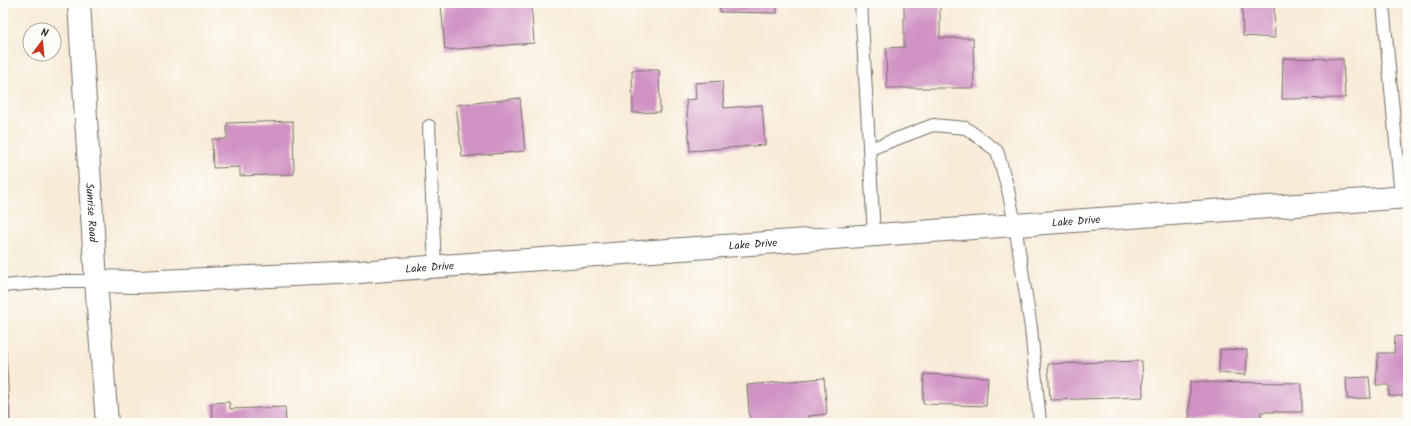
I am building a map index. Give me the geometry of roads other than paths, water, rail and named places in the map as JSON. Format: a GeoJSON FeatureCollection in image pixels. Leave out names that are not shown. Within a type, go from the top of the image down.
{"type":"FeatureCollection","features":[{"type":"Feature","properties":{"kind":"street","name":"Sunrise Road"},"geometry":{"type":"LineString","coordinates":[[79,3],[96,281],[107,423]]}},
{"type":"Feature","properties":{"kind":"street","name":"Lake Drive"},"geometry":{"type":"LineString","coordinates":[[96,281],[138,282],[359,272],[1405,197]]}},
{"type":"Feature","properties":{"kind":"lane"},"geometry":{"type":"LineString","coordinates":[[861,3],[874,235]]}},
{"type":"Feature","properties":{"kind":"lane"},"geometry":{"type":"LineString","coordinates":[[1383,3],[1405,197]]}},
{"type":"Feature","properties":{"kind":"lane"},"geometry":{"type":"LineString","coordinates":[[870,149],[933,125],[966,128],[997,151],[1008,188],[1015,225],[1031,328],[1040,423]]}},
{"type":"Feature","properties":{"kind":"lane"},"geometry":{"type":"LineString","coordinates":[[429,126],[435,267]]}},
{"type":"Feature","properties":{"kind":"lane"},"geometry":{"type":"LineString","coordinates":[[3,286],[59,281],[96,281]]}}]}
